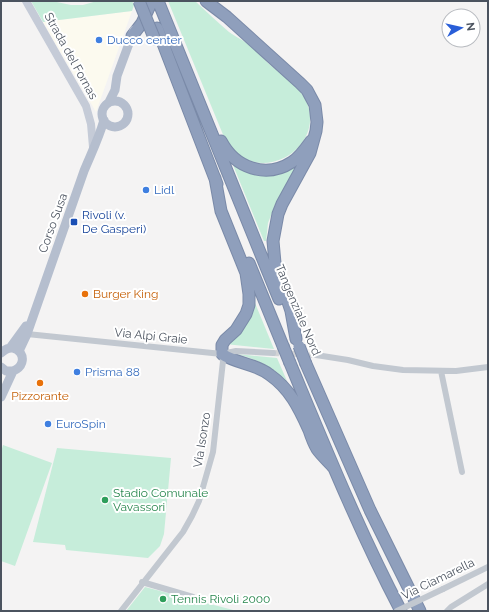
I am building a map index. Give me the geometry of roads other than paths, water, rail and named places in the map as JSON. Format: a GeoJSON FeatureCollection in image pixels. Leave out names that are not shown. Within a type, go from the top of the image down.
{"type":"FeatureCollection","features":[{"type":"Feature","properties":{"kind":"highway"},"geometry":{"type":"LineString","coordinates":[[139,1],[160,52],[171,66]]}},
{"type":"Feature","properties":{"kind":"highway"},"geometry":{"type":"LineString","coordinates":[[145,1],[157,28],[215,178],[334,468],[386,583],[401,611]]}},
{"type":"Feature","properties":{"kind":"highway"},"geometry":{"type":"LineString","coordinates":[[132,36],[142,23],[152,1]]}},
{"type":"Feature","properties":{"kind":"highway","name":"Tangenziale Nord"},"geometry":{"type":"LineString","coordinates":[[158,1],[306,364],[370,510],[420,611]]}},
{"type":"Feature","properties":{"kind":"highway"},"geometry":{"type":"LineString","coordinates":[[206,1],[227,17],[300,83],[312,98],[315,106],[317,122],[310,153],[282,204],[278,214],[273,241],[275,263],[291,311],[297,343]]}},
{"type":"Feature","properties":{"kind":"highway"},"geometry":{"type":"LineString","coordinates":[[213,1],[227,17]]}},
{"type":"Feature","properties":{"kind":"highway"},"geometry":{"type":"LineString","coordinates":[[219,1],[233,14],[268,53]]}},
{"type":"Feature","properties":{"kind":"highway"},"geometry":{"type":"LineString","coordinates":[[188,75],[201,92],[221,143],[235,160],[243,165],[263,170],[284,166],[298,158],[313,139]]}},
{"type":"Feature","properties":{"kind":"highway"},"geometry":{"type":"LineString","coordinates":[[215,178],[221,211],[246,273],[249,294],[249,305],[246,314],[236,330],[225,340],[222,345],[222,354],[228,358],[260,368],[281,384],[291,395],[299,408],[317,449],[334,468]]}},
{"type":"Feature","properties":{"kind":"main road"},"geometry":{"type":"LineString","coordinates":[[115,90],[121,102],[127,108],[127,118],[123,124],[113,126],[107,124],[102,117],[103,108],[109,102],[115,90],[118,76],[145,1]]}},
{"type":"Feature","properties":{"kind":"main road"},"geometry":{"type":"LineString","coordinates":[[109,102],[121,102]]}},
{"type":"Feature","properties":{"kind":"main road","name":"Corso Susa"},"geometry":{"type":"LineString","coordinates":[[7,351],[27,334],[93,147],[100,136],[104,120]]}},
{"type":"Feature","properties":{"kind":"main road","name":"Corso Susa"},"geometry":{"type":"LineString","coordinates":[[100,136],[113,126]]}},
{"type":"Feature","properties":{"kind":"main road","name":"Corso Susa"},"geometry":{"type":"LineString","coordinates":[[7,351],[31,320]]}},
{"type":"Feature","properties":{"kind":"main road"},"geometry":{"type":"LineString","coordinates":[[1,390],[2,368],[8,371],[13,371],[19,368],[22,363],[22,358],[7,351]]}},
{"type":"Feature","properties":{"kind":"main road"},"geometry":{"type":"LineString","coordinates":[[1,397],[13,371]]}},
{"type":"Feature","properties":{"kind":"street","name":"Strada del Fornas"},"geometry":{"type":"LineString","coordinates":[[26,1],[86,106],[91,124],[93,147]]}},
{"type":"Feature","properties":{"kind":"street","name":"Via Alpi Graie"},"geometry":{"type":"LineString","coordinates":[[27,334],[222,354],[236,351],[274,353]]}},
{"type":"Feature","properties":{"kind":"street","name":"Via Isonzo"},"geometry":{"type":"LineString","coordinates":[[121,611],[142,582],[183,532],[199,501],[213,452],[223,361],[222,354]]}},
{"type":"Feature","properties":{"kind":"street"},"geometry":{"type":"LineString","coordinates":[[316,355],[396,369],[456,371],[488,367]]}},
{"type":"Feature","properties":{"kind":"street"},"geometry":{"type":"LineString","coordinates":[[441,371],[462,472]]}},
{"type":"Feature","properties":{"kind":"street","name":"Via Ciamarella"},"geometry":{"type":"LineString","coordinates":[[397,611],[488,567]]}},
{"type":"Feature","properties":{"kind":"street"},"geometry":{"type":"LineString","coordinates":[[142,582],[193,597]]}},
{"type":"Feature","properties":{"kind":"street"},"geometry":{"type":"LineString","coordinates":[[447,611],[488,584]]}},
{"type":"Feature","properties":{"kind":"tunnel"},"geometry":{"type":"LineString","coordinates":[[273,353],[316,355]]}},
{"type":"Feature","properties":{"kind":"place","name":"Ducco center"},"geometry":{"type":"Point","coordinates":[99,40]}},
{"type":"Feature","properties":{"kind":"place","name":"Lidl"},"geometry":{"type":"Point","coordinates":[146,190]}},
{"type":"Feature","properties":{"kind":"place","name":"Rivoli (v. De Gasperi)"},"geometry":{"type":"Point","coordinates":[74,222]}},
{"type":"Feature","properties":{"kind":"place","name":"Burger King"},"geometry":{"type":"Point","coordinates":[85,294]}},
{"type":"Feature","properties":{"kind":"place","name":"Prisma 88"},"geometry":{"type":"Point","coordinates":[77,372]}},
{"type":"Feature","properties":{"kind":"place","name":"Pizzorante"},"geometry":{"type":"Point","coordinates":[40,383]}},
{"type":"Feature","properties":{"kind":"place","name":"EuroSpin"},"geometry":{"type":"Point","coordinates":[48,424]}},
{"type":"Feature","properties":{"kind":"place","name":"Stadio Comunale Vavassori"},"geometry":{"type":"Point","coordinates":[105,500]}},
{"type":"Feature","properties":{"kind":"place","name":"Tennis Rivoli 2000"},"geometry":{"type":"Point","coordinates":[163,599]}}]}
